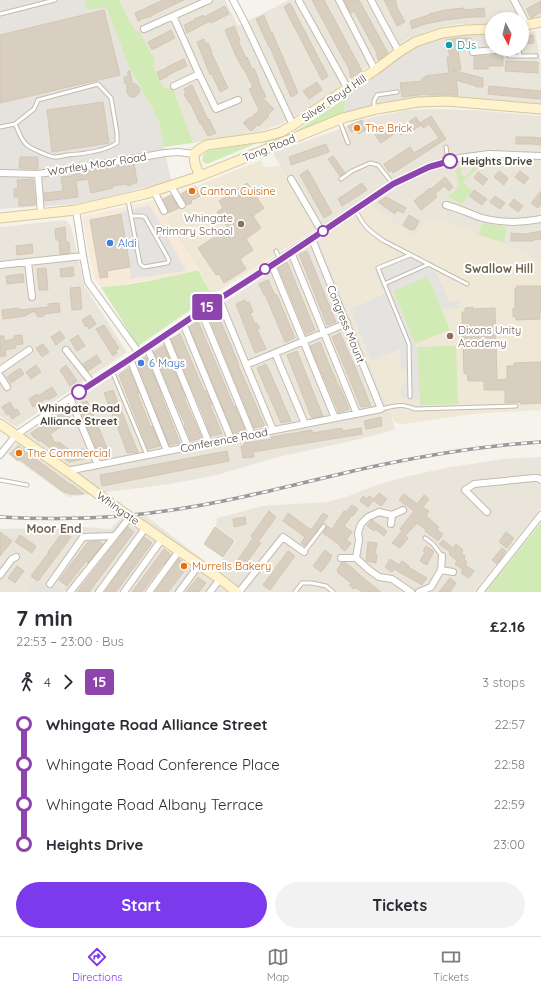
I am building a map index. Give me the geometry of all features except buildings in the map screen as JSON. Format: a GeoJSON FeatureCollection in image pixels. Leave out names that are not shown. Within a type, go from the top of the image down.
{"type":"FeatureCollection","features":[{"type":"Feature","properties":{"kind":"street"},"geometry":{"type":"LineString","coordinates":[[144,29],[209,0]]}},
{"type":"Feature","properties":{"kind":"street"},"geometry":{"type":"LineString","coordinates":[[233,0],[293,125]]}},
{"type":"Feature","properties":{"kind":"street"},"geometry":{"type":"LineString","coordinates":[[299,0],[348,89]]}},
{"type":"Feature","properties":{"kind":"street"},"geometry":{"type":"LineString","coordinates":[[339,0],[376,70]]}},
{"type":"Feature","properties":{"kind":"street"},"geometry":{"type":"LineString","coordinates":[[371,0],[399,52]]}},
{"type":"Feature","properties":{"kind":"street"},"geometry":{"type":"LineString","coordinates":[[519,12],[515,2],[523,0]]}},
{"type":"Feature","properties":{"kind":"street"},"geometry":{"type":"LineString","coordinates":[[173,16],[216,109],[238,100]]}},
{"type":"Feature","properties":{"kind":"street"},"geometry":{"type":"LineString","coordinates":[[529,25],[541,22]]}},
{"type":"Feature","properties":{"kind":"street","name":"Silver Royd Hill"},"geometry":{"type":"LineString","coordinates":[[194,154],[208,145],[280,132],[348,89],[415,42],[442,33],[485,29]]}},
{"type":"Feature","properties":{"kind":"street"},"geometry":{"type":"LineString","coordinates":[[473,52],[485,51]]}},
{"type":"Feature","properties":{"kind":"street"},"geometry":{"type":"LineString","coordinates":[[174,86],[199,74]]}},
{"type":"Feature","properties":{"kind":"street","name":"Tong Road"},"geometry":{"type":"LineString","coordinates":[[0,218],[76,210],[154,191],[200,176],[340,120],[375,110],[418,102],[447,100],[541,109]]}},
{"type":"Feature","properties":{"kind":"street","name":"Wortley Moor Road"},"geometry":{"type":"LineString","coordinates":[[0,173],[38,174],[74,170],[165,153],[178,152],[194,154]]}},
{"type":"Feature","properties":{"kind":"street"},"geometry":{"type":"LineString","coordinates":[[194,154],[195,164],[200,176]]}},
{"type":"Feature","properties":{"kind":"street"},"geometry":{"type":"LineString","coordinates":[[0,455],[16,435],[393,184],[429,167],[459,158],[488,154],[541,156]]}},
{"type":"Feature","properties":{"kind":"street"},"geometry":{"type":"LineString","coordinates":[[38,174],[41,214]]}},
{"type":"Feature","properties":{"kind":"street"},"geometry":{"type":"LineString","coordinates":[[291,179],[322,232]]}},
{"type":"Feature","properties":{"kind":"street"},"geometry":{"type":"LineString","coordinates":[[171,186],[182,205]]}},
{"type":"Feature","properties":{"kind":"street"},"geometry":{"type":"LineString","coordinates":[[154,191],[164,212]]}},
{"type":"Feature","properties":{"kind":"street"},"geometry":{"type":"LineString","coordinates":[[446,205],[480,217],[507,222],[528,222],[541,219]]}},
{"type":"Feature","properties":{"kind":"street"},"geometry":{"type":"LineString","coordinates":[[76,210],[88,282],[139,353]]}},
{"type":"Feature","properties":{"kind":"street","name":"Congress Mount"},"geometry":{"type":"LineString","coordinates":[[312,238],[381,409]]}},
{"type":"Feature","properties":{"kind":"street"},"geometry":{"type":"LineString","coordinates":[[291,252],[357,414]]}},
{"type":"Feature","properties":{"kind":"street"},"geometry":{"type":"LineString","coordinates":[[0,265],[83,256]]}},
{"type":"Feature","properties":{"kind":"street"},"geometry":{"type":"LineString","coordinates":[[28,262],[32,298]]}},
{"type":"Feature","properties":{"kind":"street"},"geometry":{"type":"LineString","coordinates":[[272,265],[335,418]]}},
{"type":"Feature","properties":{"kind":"street"},"geometry":{"type":"LineString","coordinates":[[219,299],[273,430]]}},
{"type":"Feature","properties":{"kind":"street"},"geometry":{"type":"LineString","coordinates":[[201,311],[252,435]]}},
{"type":"Feature","properties":{"kind":"street"},"geometry":{"type":"LineString","coordinates":[[183,323],[230,439]]}},
{"type":"Feature","properties":{"kind":"street"},"geometry":{"type":"LineString","coordinates":[[246,365],[347,323]]}},
{"type":"Feature","properties":{"kind":"street"},"geometry":{"type":"LineString","coordinates":[[164,336],[209,443]]}},
{"type":"Feature","properties":{"kind":"street"},"geometry":{"type":"LineString","coordinates":[[147,347],[188,447]]}},
{"type":"Feature","properties":{"kind":"street"},"geometry":{"type":"LineString","coordinates":[[0,370],[29,350]]}},
{"type":"Feature","properties":{"kind":"street"},"geometry":{"type":"LineString","coordinates":[[66,350],[92,383]]}},
{"type":"Feature","properties":{"kind":"street"},"geometry":{"type":"LineString","coordinates":[[275,353],[305,424]]}},
{"type":"Feature","properties":{"kind":"street"},"geometry":{"type":"LineString","coordinates":[[130,359],[167,451]]}},
{"type":"Feature","properties":{"kind":"street"},"geometry":{"type":"LineString","coordinates":[[0,376],[7,387]]}},
{"type":"Feature","properties":{"kind":"street"},"geometry":{"type":"LineString","coordinates":[[70,398],[98,465]]}},
{"type":"Feature","properties":{"kind":"street","name":"Conference Road"},"geometry":{"type":"LineString","coordinates":[[67,471],[381,409]]}},
{"type":"Feature","properties":{"kind":"street","name":"Whingate"},"geometry":{"type":"LineString","coordinates":[[0,424],[238,592]]}},
{"type":"Feature","properties":{"kind":"street"},"geometry":{"type":"LineString","coordinates":[[487,512],[465,490],[474,484],[534,478],[541,480]]}},
{"type":"Feature","properties":{"kind":"street"},"geometry":{"type":"LineString","coordinates":[[356,558],[359,540],[358,533],[361,524],[368,517],[379,512],[392,515],[403,510]]}},
{"type":"Feature","properties":{"kind":"street"},"geometry":{"type":"LineString","coordinates":[[391,524],[392,515]]}},
{"type":"Feature","properties":{"kind":"street"},"geometry":{"type":"LineString","coordinates":[[480,592],[541,515]]}},
{"type":"Feature","properties":{"kind":"street"},"geometry":{"type":"LineString","coordinates":[[70,592],[130,517]]}},
{"type":"Feature","properties":{"kind":"street"},"geometry":{"type":"LineString","coordinates":[[99,592],[146,527]]}},
{"type":"Feature","properties":{"kind":"street"},"geometry":{"type":"LineString","coordinates":[[50,584],[83,537],[114,536]]}},
{"type":"Feature","properties":{"kind":"street"},"geometry":{"type":"LineString","coordinates":[[238,592],[283,537],[304,552]]}},
{"type":"Feature","properties":{"kind":"street"},"geometry":{"type":"LineString","coordinates":[[124,592],[162,539]]}},
{"type":"Feature","properties":{"kind":"street"},"geometry":{"type":"LineString","coordinates":[[149,592],[179,551]]}},
{"type":"Feature","properties":{"kind":"street"},"geometry":{"type":"LineString","coordinates":[[419,592],[431,587],[441,570],[442,556]]}},
{"type":"Feature","properties":{"kind":"street"},"geometry":{"type":"LineString","coordinates":[[1,573],[12,559],[16,557]]}},
{"type":"Feature","properties":{"kind":"street"},"geometry":{"type":"LineString","coordinates":[[341,558],[356,558],[380,577],[392,579],[411,592]]}},
{"type":"Feature","properties":{"kind":"street"},"geometry":{"type":"LineString","coordinates":[[179,592],[199,565]]}},
{"type":"Feature","properties":{"kind":"street"},"geometry":{"type":"LineString","coordinates":[[441,570],[453,572]]}},
{"type":"Feature","properties":{"kind":"street"},"geometry":{"type":"LineString","coordinates":[[210,592],[220,579]]}},
{"type":"Feature","properties":{"kind":"lane"},"geometry":{"type":"LineString","coordinates":[[0,14],[55,0]]}},
{"type":"Feature","properties":{"kind":"lane"},"geometry":{"type":"LineString","coordinates":[[529,56],[536,56]]}},
{"type":"Feature","properties":{"kind":"lane"},"geometry":{"type":"LineString","coordinates":[[0,127],[15,124],[34,109],[38,100],[98,84],[111,98],[118,133],[117,143],[104,150],[54,157],[28,146],[21,139],[15,124]]}},
{"type":"Feature","properties":{"kind":"lane"},"geometry":{"type":"LineString","coordinates":[[375,110],[374,101],[377,96],[397,92]]}},
{"type":"Feature","properties":{"kind":"lane"},"geometry":{"type":"LineString","coordinates":[[340,120],[348,143]]}},
{"type":"Feature","properties":{"kind":"lane"},"geometry":{"type":"LineString","coordinates":[[446,147],[448,161]]}},
{"type":"Feature","properties":{"kind":"lane"},"geometry":{"type":"LineString","coordinates":[[341,179],[352,171],[370,163],[378,164],[393,184]]}},
{"type":"Feature","properties":{"kind":"lane"},"geometry":{"type":"LineString","coordinates":[[127,198],[140,264],[144,267],[167,263],[169,261],[168,258],[145,217],[131,216]]}},
{"type":"Feature","properties":{"kind":"lane"},"geometry":{"type":"LineString","coordinates":[[355,210],[362,222],[371,232],[384,241],[467,284]]}},
{"type":"Feature","properties":{"kind":"lane"},"geometry":{"type":"LineString","coordinates":[[276,251],[280,260]]}},
{"type":"Feature","properties":{"kind":"lane"},"geometry":{"type":"LineString","coordinates":[[410,255],[378,268],[409,344],[410,397]]}},
{"type":"Feature","properties":{"kind":"lane"},"geometry":{"type":"LineString","coordinates":[[384,284],[429,264]]}},
{"type":"Feature","properties":{"kind":"lane"},"geometry":{"type":"LineString","coordinates":[[112,371],[147,455]]}},
{"type":"Feature","properties":{"kind":"lane"},"geometry":{"type":"LineString","coordinates":[[381,409],[406,405],[415,409],[516,406]]}},
{"type":"Feature","properties":{"kind":"lane"},"geometry":{"type":"LineString","coordinates":[[0,480],[27,485]]}},
{"type":"Feature","properties":{"kind":"lane"},"geometry":{"type":"LineString","coordinates":[[304,552],[324,526]]}},
{"type":"Feature","properties":{"kind":"lane"},"geometry":{"type":"LineString","coordinates":[[426,538],[433,544],[442,556]]}},
{"type":"Feature","properties":{"kind":"lane"},"geometry":{"type":"LineString","coordinates":[[295,592],[302,583],[312,583],[326,586],[333,592]]}},
{"type":"Feature","properties":{"kind":"shaded area"},"geometry":{"type":"Polygon","coordinates":[[[0,0],[85,0],[87,10],[106,7],[128,65],[158,119],[171,181],[76,204],[0,209],[0,0]]]}},
{"type":"Feature","properties":{"kind":"shaded area"},"geometry":{"type":"Polygon","coordinates":[[[119,0],[225,0],[238,26],[289,0],[541,0],[541,22],[529,25],[529,12],[485,12],[485,24],[461,24],[441,27],[423,33],[407,39],[331,93],[281,124],[261,131],[193,143],[174,91],[164,89],[139,31],[136,31],[119,0]]]}},
{"type":"Feature","properties":{"kind":"shaded area"},"geometry":{"type":"Polygon","coordinates":[[[485,30],[485,37],[456,39],[460,101],[447,101],[343,118],[348,89],[399,52],[442,33],[485,30]]]}},
{"type":"Feature","properties":{"kind":"shaded area"},"geometry":{"type":"Polygon","coordinates":[[[535,31],[541,64],[541,109],[460,101],[456,38],[485,36],[485,56],[529,56],[529,32],[535,31]]]}},
{"type":"Feature","properties":{"kind":"shaded area"},"geometry":{"type":"Polygon","coordinates":[[[406,110],[475,110],[541,116],[541,264],[504,243],[479,235],[414,237],[372,206],[319,240],[316,229],[273,153],[362,120],[406,110]]]}},
{"type":"Feature","properties":{"kind":"shaded area","name":"Whingate Primary School"},"geometry":{"type":"Polygon","coordinates":[[[261,160],[264,167],[280,166],[316,229],[212,295],[203,277],[166,219],[193,203],[193,201],[203,195],[199,185],[261,160]]]}},
{"type":"Feature","properties":{"kind":"shaded area"},"geometry":{"type":"Polygon","coordinates":[[[199,185],[204,195],[166,219],[198,270],[165,278],[101,287],[94,278],[82,217],[153,200],[199,185]]]}},
{"type":"Feature","properties":{"kind":"shaded area"},"geometry":{"type":"Polygon","coordinates":[[[150,205],[186,271],[131,279],[121,212],[150,205]]]}},
{"type":"Feature","properties":{"kind":"shaded area","name":"Dixons Unity Academy"},"geometry":{"type":"Polygon","coordinates":[[[372,206],[414,237],[423,222],[438,220],[504,243],[541,264],[541,410],[473,414],[403,424],[396,423],[392,418],[319,240],[372,206]]]}},
{"type":"Feature","properties":{"kind":"shaded area"},"geometry":{"type":"Polygon","coordinates":[[[65,220],[71,226],[84,285],[127,352],[16,427],[0,416],[0,227],[65,220]]]}},
{"type":"Feature","properties":{"kind":"shaded area"},"geometry":{"type":"Polygon","coordinates":[[[319,240],[392,418],[395,430],[278,457],[217,475],[170,484],[68,497],[7,453],[27,433],[319,240]]]}},
{"type":"Feature","properties":{"kind":"shaded area"},"geometry":{"type":"Polygon","coordinates":[[[411,257],[436,272],[449,301],[460,301],[459,308],[442,309],[428,276],[393,291],[417,347],[420,399],[407,399],[401,396],[401,388],[408,379],[404,369],[401,370],[400,349],[371,361],[350,309],[385,294],[375,272],[411,257]]]}},
{"type":"Feature","properties":{"kind":"shaded area"},"geometry":{"type":"Polygon","coordinates":[[[541,457],[541,508],[474,592],[67,592],[55,584],[50,591],[28,590],[27,592],[0,592],[0,529],[84,527],[110,529],[121,518],[146,516],[215,569],[236,541],[216,527],[217,518],[263,506],[327,502],[408,476],[451,467],[504,459],[541,457]]]}},
{"type":"Feature","properties":{"kind":"shaded area"},"geometry":{"type":"Polygon","coordinates":[[[35,581],[50,591],[55,584],[66,592],[27,592],[35,581]]]}},
{"type":"Feature","properties":{"kind":"green space"},"geometry":{"type":"Polygon","coordinates":[[[85,0],[119,0],[131,24],[136,31],[139,31],[155,60],[153,66],[164,89],[171,87],[174,91],[193,143],[164,147],[158,119],[128,65],[106,7],[87,10],[85,0]]]}},
{"type":"Feature","properties":{"kind":"green space"},"geometry":{"type":"Polygon","coordinates":[[[346,98],[344,113],[260,147],[268,141],[295,132],[346,98]]]}},
{"type":"Feature","properties":{"kind":"green space"},"geometry":{"type":"Polygon","coordinates":[[[257,143],[207,164],[203,162],[203,155],[208,151],[257,143]]]}},
{"type":"Feature","properties":{"kind":"green space"},"geometry":{"type":"Polygon","coordinates":[[[463,167],[460,172],[464,177],[472,171],[472,168],[479,167],[463,182],[472,190],[462,204],[448,197],[458,188],[459,185],[455,170],[463,167]]]}},
{"type":"Feature","properties":{"kind":"green space"},"geometry":{"type":"Polygon","coordinates":[[[484,223],[506,227],[504,243],[479,235],[481,225],[484,223]]]}},
{"type":"Feature","properties":{"kind":"green space"},"geometry":{"type":"Polygon","coordinates":[[[198,270],[212,295],[138,346],[101,287],[150,281],[198,270]]]}},
{"type":"Feature","properties":{"kind":"green space"},"geometry":{"type":"Polygon","coordinates":[[[428,276],[450,330],[415,344],[393,290],[428,276]]]}},
{"type":"Feature","properties":{"kind":"green space"},"geometry":{"type":"Polygon","coordinates":[[[456,346],[458,404],[420,405],[417,347],[456,346]]]}},
{"type":"Feature","properties":{"kind":"green space"},"geometry":{"type":"Polygon","coordinates":[[[541,523],[541,592],[485,592],[540,524],[541,523]]]}},
{"type":"Feature","properties":{"kind":"railway"},"geometry":{"type":"LineString","coordinates":[[0,517],[86,518],[151,513],[240,497],[400,461],[470,449],[541,442]]}},
{"type":"Feature","properties":{"kind":"bus line","name":"15"},"geometry":{"type":"LineString","coordinates":[[79,392],[393,184],[429,167],[450,161]]}},
{"type":"Feature","properties":{"kind":"place","name":"DJs"},"geometry":{"type":"Point","coordinates":[449,45]}},
{"type":"Feature","properties":{"kind":"place","name":"The Brick"},"geometry":{"type":"Point","coordinates":[357,128]}},
{"type":"Feature","properties":{"kind":"place","name":"Heights Drive"},"geometry":{"type":"Point","coordinates":[450,161]}},
{"type":"Feature","properties":{"kind":"place","name":"Canton Cuisine"},"geometry":{"type":"Point","coordinates":[192,191]}},
{"type":"Feature","properties":{"kind":"place","name":"Whingate Primary School"},"geometry":{"type":"Point","coordinates":[241,224]}},
{"type":"Feature","properties":{"kind":"place","name":"Aldi"},"geometry":{"type":"Point","coordinates":[110,243]}},
{"type":"Feature","properties":{"kind":"place","name":"Dixons Unity Academy"},"geometry":{"type":"Point","coordinates":[450,336]}},
{"type":"Feature","properties":{"kind":"place","name":"6 Mays"},"geometry":{"type":"Point","coordinates":[141,363]}},
{"type":"Feature","properties":{"kind":"place","name":"Whingate Road Alliance Street"},"geometry":{"type":"Point","coordinates":[79,392]}},
{"type":"Feature","properties":{"kind":"place","name":"The Commercial"},"geometry":{"type":"Point","coordinates":[19,453]}},
{"type":"Feature","properties":{"kind":"place","name":"Murrells Bakery"},"geometry":{"type":"Point","coordinates":[184,566]}},
{"type":"Feature","properties":{"kind":"district","name":"Swallow Hill"},"geometry":{"type":"Point","coordinates":[499,269]}},
{"type":"Feature","properties":{"kind":"district","name":"Moor End"},"geometry":{"type":"Point","coordinates":[54,529]}}]}
